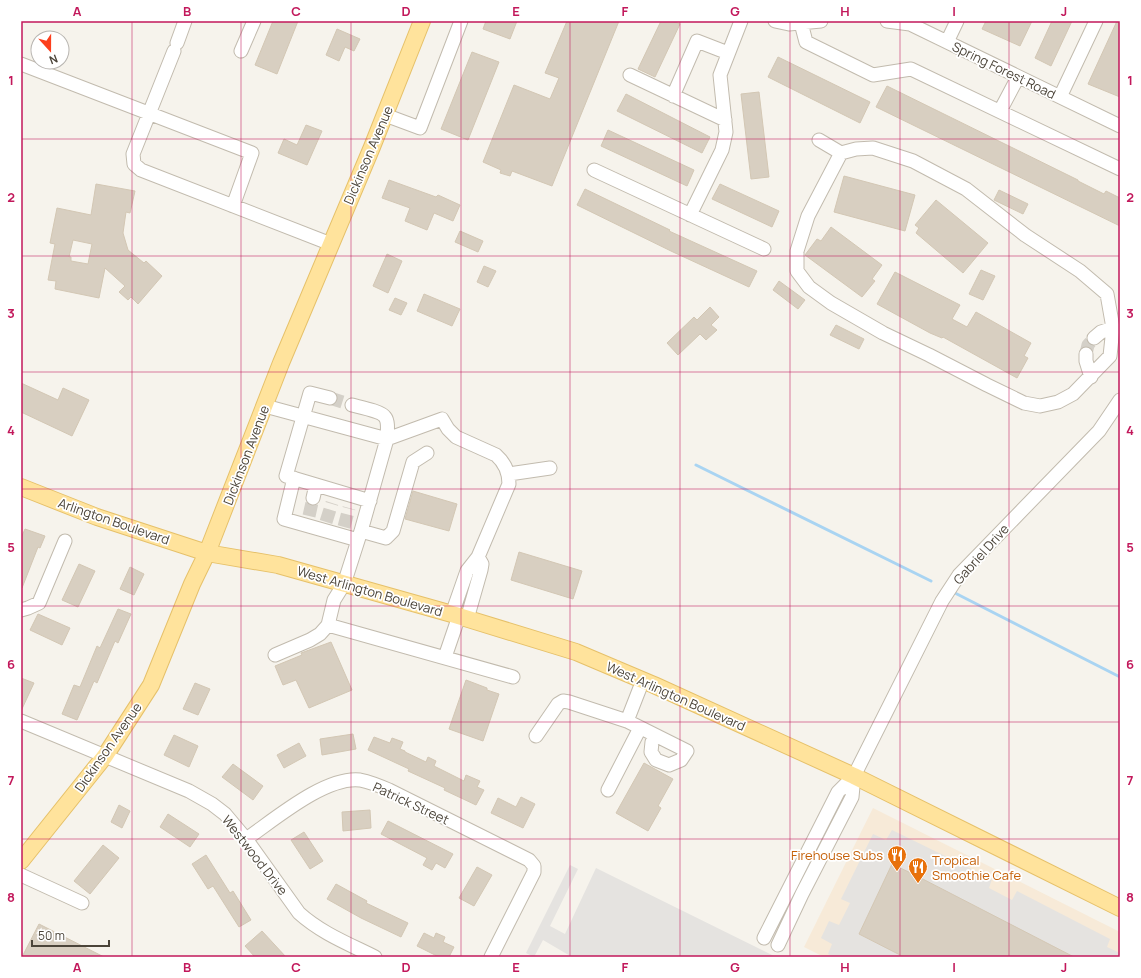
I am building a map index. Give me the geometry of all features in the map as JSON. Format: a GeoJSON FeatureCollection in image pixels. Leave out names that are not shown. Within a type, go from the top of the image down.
{"type":"FeatureCollection","features":[{"type":"Feature","properties":{"kind":"main road","name":"Dickinson Avenue"},"geometry":{"type":"LineString","coordinates":[[21,861],[105,756],[151,685],[192,584],[207,553],[265,406],[280,363],[385,115],[422,21]]}},
{"type":"Feature","properties":{"kind":"main road","name":"Arlington Boulevard"},"geometry":{"type":"LineString","coordinates":[[21,487],[97,517],[207,553]]}},
{"type":"Feature","properties":{"kind":"main road","name":"West Arlington Boulevard"},"geometry":{"type":"LineString","coordinates":[[207,553],[278,566],[459,616],[576,652],[643,680],[854,776],[1120,908]]}},
{"type":"Feature","properties":{"kind":"street"},"geometry":{"type":"LineString","coordinates":[[185,21],[133,154],[134,164],[141,170],[331,244]]}},
{"type":"Feature","properties":{"kind":"street"},"geometry":{"type":"LineString","coordinates":[[241,51],[254,21]]}},
{"type":"Feature","properties":{"kind":"street"},"geometry":{"type":"LineString","coordinates":[[385,115],[420,128],[461,21]]}},
{"type":"Feature","properties":{"kind":"street"},"geometry":{"type":"LineString","coordinates":[[690,215],[722,150],[726,132],[720,75],[741,21]]}},
{"type":"Feature","properties":{"kind":"street"},"geometry":{"type":"LineString","coordinates":[[775,21],[789,24],[821,21]]}},
{"type":"Feature","properties":{"kind":"street","name":"Spring Forest Road"},"geometry":{"type":"LineString","coordinates":[[887,21],[910,24],[1120,126]]}},
{"type":"Feature","properties":{"kind":"street"},"geometry":{"type":"LineString","coordinates":[[947,42],[957,21]]}},
{"type":"Feature","properties":{"kind":"street"},"geometry":{"type":"LineString","coordinates":[[1060,97],[1096,21]]}},
{"type":"Feature","properties":{"kind":"street"},"geometry":{"type":"LineString","coordinates":[[801,23],[806,42],[873,75],[911,69],[1120,169]]}},
{"type":"Feature","properties":{"kind":"street"},"geometry":{"type":"LineString","coordinates":[[672,96],[697,41],[728,53]]}},
{"type":"Feature","properties":{"kind":"street"},"geometry":{"type":"LineString","coordinates":[[21,64],[252,153],[233,206]]}},
{"type":"Feature","properties":{"kind":"street"},"geometry":{"type":"LineString","coordinates":[[630,75],[725,120]]}},
{"type":"Feature","properties":{"kind":"street"},"geometry":{"type":"LineString","coordinates":[[1000,112],[1018,77]]}},
{"type":"Feature","properties":{"kind":"street"},"geometry":{"type":"LineString","coordinates":[[819,140],[841,153],[856,149],[873,148],[913,161],[966,189],[1025,235],[1080,271],[1107,294],[1113,328],[1115,359],[1091,377],[1073,394],[1058,402],[1040,406],[1024,403],[883,333],[831,303],[809,287],[797,270],[796,251],[808,216],[841,153]]}},
{"type":"Feature","properties":{"kind":"street"},"geometry":{"type":"LineString","coordinates":[[594,170],[764,249]]}},
{"type":"Feature","properties":{"kind":"street"},"geometry":{"type":"LineString","coordinates":[[1094,338],[1101,332],[1113,328]]}},
{"type":"Feature","properties":{"kind":"street"},"geometry":{"type":"LineString","coordinates":[[1086,354],[1086,361],[1091,377]]}},
{"type":"Feature","properties":{"kind":"street"},"geometry":{"type":"LineString","coordinates":[[330,398],[310,392],[286,476],[316,485],[334,497],[350,502],[370,501]]}},
{"type":"Feature","properties":{"kind":"street","name":"Gabriel Drive"},"geometry":{"type":"LineString","coordinates":[[854,776],[942,601],[959,575],[1100,431],[1120,400]]}},
{"type":"Feature","properties":{"kind":"street"},"geometry":{"type":"LineString","coordinates":[[275,655],[310,640],[320,634],[328,625],[334,600],[344,584],[370,501],[387,439],[387,423],[385,416],[352,405]]}},
{"type":"Feature","properties":{"kind":"street"},"geometry":{"type":"LineString","coordinates":[[265,406],[387,439],[442,419],[448,429],[456,437],[496,456],[501,460],[509,474],[509,484],[478,557],[482,564],[481,570],[459,616],[445,657]]}},
{"type":"Feature","properties":{"kind":"street"},"geometry":{"type":"LineString","coordinates":[[294,478],[284,519],[308,521],[359,535],[386,538],[393,531],[413,462],[427,453]]}},
{"type":"Feature","properties":{"kind":"street"},"geometry":{"type":"LineString","coordinates":[[509,474],[550,468]]}},
{"type":"Feature","properties":{"kind":"street"},"geometry":{"type":"LineString","coordinates":[[313,498],[316,485]]}},
{"type":"Feature","properties":{"kind":"street"},"geometry":{"type":"LineString","coordinates":[[21,610],[39,603],[65,541]]}},
{"type":"Feature","properties":{"kind":"street"},"geometry":{"type":"LineString","coordinates":[[328,625],[513,677]]}},
{"type":"Feature","properties":{"kind":"street"},"geometry":{"type":"LineString","coordinates":[[627,722],[643,680]]}},
{"type":"Feature","properties":{"kind":"street"},"geometry":{"type":"LineString","coordinates":[[536,736],[558,704],[563,701],[627,722],[656,736]]}},
{"type":"Feature","properties":{"kind":"street","name":"Westwood Drive"},"geometry":{"type":"LineString","coordinates":[[21,721],[189,791],[212,804],[225,814],[246,840],[299,913],[320,930],[375,957]]}},
{"type":"Feature","properties":{"kind":"street"},"geometry":{"type":"LineString","coordinates":[[608,790],[640,728]]}},
{"type":"Feature","properties":{"kind":"street"},"geometry":{"type":"LineString","coordinates":[[764,938],[838,792],[854,776]]}},
{"type":"Feature","properties":{"kind":"street"},"geometry":{"type":"LineString","coordinates":[[778,945],[852,796],[854,776]]}},
{"type":"Feature","properties":{"kind":"street","name":"Patrick Street"},"geometry":{"type":"LineString","coordinates":[[246,840],[304,799],[323,787],[336,782],[359,780],[372,783],[389,790],[529,860],[534,866],[534,872],[491,957]]}},
{"type":"Feature","properties":{"kind":"street"},"geometry":{"type":"LineString","coordinates":[[21,875],[82,903]]}},
{"type":"Feature","properties":{"kind":"shaded area"},"geometry":{"type":"Polygon","coordinates":[[[873,808],[1120,932],[1120,957],[824,957],[804,947],[873,808]]]}},
{"type":"Feature","properties":{"kind":"shaded area"},"geometry":{"type":"Polygon","coordinates":[[[892,830],[992,879],[989,888],[1012,900],[1017,891],[1110,939],[1107,947],[1120,953],[1120,957],[1074,957],[892,864],[859,934],[904,957],[834,957],[828,954],[832,944],[821,938],[829,921],[839,925],[850,903],[841,899],[873,834],[886,840],[892,830]]]}},
{"type":"Feature","properties":{"kind":"shaded area"},"geometry":{"type":"Polygon","coordinates":[[[570,865],[578,869],[550,926],[565,934],[596,868],[776,957],[572,957],[543,940],[534,957],[526,953],[570,865]]]}},
{"type":"Feature","properties":{"kind":"building"},"geometry":{"type":"Polygon","coordinates":[[[273,21],[298,21],[277,74],[255,65],[273,21]]]}},
{"type":"Feature","properties":{"kind":"building"},"geometry":{"type":"Polygon","coordinates":[[[486,21],[517,21],[510,39],[483,29],[486,21]]]}},
{"type":"Feature","properties":{"kind":"building"},"geometry":{"type":"Polygon","coordinates":[[[567,21],[619,21],[552,186],[512,171],[510,176],[500,173],[501,170],[483,162],[514,85],[550,99],[559,78],[545,73],[567,21]]]}},
{"type":"Feature","properties":{"kind":"building"},"geometry":{"type":"Polygon","coordinates":[[[661,21],[672,21],[680,24],[655,77],[638,69],[661,21]]]}},
{"type":"Feature","properties":{"kind":"building"},"geometry":{"type":"Polygon","coordinates":[[[986,21],[1032,21],[1020,46],[982,29],[986,21]]]}},
{"type":"Feature","properties":{"kind":"building"},"geometry":{"type":"Polygon","coordinates":[[[1052,21],[1072,21],[1051,66],[1035,58],[1052,21]]]}},
{"type":"Feature","properties":{"kind":"building"},"geometry":{"type":"Polygon","coordinates":[[[1117,21],[1120,21],[1120,97],[1088,84],[1117,21]]]}},
{"type":"Feature","properties":{"kind":"building"},"geometry":{"type":"Polygon","coordinates":[[[337,29],[360,39],[354,51],[345,47],[339,61],[326,55],[337,29]]]}},
{"type":"Feature","properties":{"kind":"building"},"geometry":{"type":"Polygon","coordinates":[[[472,52],[499,62],[468,140],[441,129],[472,52]]]}},
{"type":"Feature","properties":{"kind":"building"},"geometry":{"type":"Polygon","coordinates":[[[778,57],[870,102],[860,123],[768,77],[778,57]]]}},
{"type":"Feature","properties":{"kind":"building"},"geometry":{"type":"Polygon","coordinates":[[[887,86],[1104,194],[1106,191],[1120,198],[1120,226],[876,107],[887,86]]]}},
{"type":"Feature","properties":{"kind":"building"},"geometry":{"type":"Polygon","coordinates":[[[759,92],[769,177],[751,179],[741,94],[759,92]]]}},
{"type":"Feature","properties":{"kind":"building"},"geometry":{"type":"Polygon","coordinates":[[[626,94],[710,137],[702,153],[617,111],[626,94]]]}},
{"type":"Feature","properties":{"kind":"building"},"geometry":{"type":"Polygon","coordinates":[[[306,125],[322,131],[307,165],[278,153],[284,139],[297,145],[306,125]]]}},
{"type":"Feature","properties":{"kind":"building"},"geometry":{"type":"Polygon","coordinates":[[[608,130],[694,170],[687,186],[601,146],[608,130]]]}},
{"type":"Feature","properties":{"kind":"building"},"geometry":{"type":"Polygon","coordinates":[[[844,176],[915,195],[905,231],[834,212],[844,176]]]}},
{"type":"Feature","properties":{"kind":"building"},"geometry":{"type":"Polygon","coordinates":[[[389,180],[436,197],[438,195],[460,205],[453,221],[434,213],[427,230],[405,221],[410,208],[382,198],[389,180]]]}},
{"type":"Feature","properties":{"kind":"building"},"geometry":{"type":"Polygon","coordinates":[[[96,184],[135,191],[130,213],[126,212],[123,233],[128,250],[144,263],[146,261],[162,276],[138,304],[131,297],[128,300],[119,292],[125,286],[105,268],[99,298],[55,289],[56,281],[48,280],[55,244],[50,243],[57,208],[91,215],[96,184]],[[73,240],[69,257],[71,257],[71,261],[88,264],[92,244],[73,240]]]}},
{"type":"Feature","properties":{"kind":"building"},"geometry":{"type":"Polygon","coordinates":[[[720,184],[779,211],[772,227],[712,199],[720,184]]]}},
{"type":"Feature","properties":{"kind":"building"},"geometry":{"type":"Polygon","coordinates":[[[585,189],[670,230],[669,231],[757,271],[749,287],[577,205],[585,189]]]}},
{"type":"Feature","properties":{"kind":"building"},"geometry":{"type":"Polygon","coordinates":[[[999,190],[1028,204],[1023,214],[994,200],[999,190]]]}},
{"type":"Feature","properties":{"kind":"building"},"geometry":{"type":"Polygon","coordinates":[[[936,200],[988,243],[963,273],[916,233],[919,228],[915,225],[936,200]]]}},
{"type":"Feature","properties":{"kind":"building"},"geometry":{"type":"Polygon","coordinates":[[[831,227],[882,265],[872,279],[875,281],[862,297],[805,255],[817,239],[821,241],[831,227]]]}},
{"type":"Feature","properties":{"kind":"building"},"geometry":{"type":"Polygon","coordinates":[[[460,231],[483,241],[478,252],[455,242],[460,231]]]}},
{"type":"Feature","properties":{"kind":"building"},"geometry":{"type":"Polygon","coordinates":[[[387,254],[402,261],[388,293],[373,286],[387,254]]]}},
{"type":"Feature","properties":{"kind":"building"},"geometry":{"type":"Polygon","coordinates":[[[484,266],[496,271],[488,287],[477,282],[484,266]]]}},
{"type":"Feature","properties":{"kind":"building"},"geometry":{"type":"Polygon","coordinates":[[[981,270],[995,276],[983,300],[969,294],[981,270]]]}},
{"type":"Feature","properties":{"kind":"building"},"geometry":{"type":"Polygon","coordinates":[[[895,272],[960,305],[952,319],[967,327],[976,312],[1031,343],[1024,356],[1028,358],[1017,378],[943,337],[942,338],[930,333],[877,304],[895,272]]]}},
{"type":"Feature","properties":{"kind":"building"},"geometry":{"type":"Polygon","coordinates":[[[779,281],[805,300],[798,309],[773,290],[779,281]]]}},
{"type":"Feature","properties":{"kind":"building"},"geometry":{"type":"Polygon","coordinates":[[[424,294],[460,309],[452,326],[417,311],[424,294]]]}},
{"type":"Feature","properties":{"kind":"building"},"geometry":{"type":"Polygon","coordinates":[[[395,298],[407,303],[401,315],[389,310],[395,298]]]}},
{"type":"Feature","properties":{"kind":"building"},"geometry":{"type":"Polygon","coordinates":[[[710,307],[719,317],[711,325],[717,330],[706,340],[700,334],[678,355],[667,343],[694,317],[697,320],[710,307]]]}},
{"type":"Feature","properties":{"kind":"building"},"geometry":{"type":"Polygon","coordinates":[[[836,325],[864,339],[859,349],[830,335],[836,325]]]}},
{"type":"Feature","properties":{"kind":"building"},"geometry":{"type":"Polygon","coordinates":[[[21,383],[58,400],[63,388],[89,400],[72,436],[21,412],[21,383]]]}},
{"type":"Feature","properties":{"kind":"building"},"geometry":{"type":"Polygon","coordinates":[[[413,491],[457,504],[449,531],[405,519],[413,491]]]}},
{"type":"Feature","properties":{"kind":"building"},"geometry":{"type":"Polygon","coordinates":[[[25,529],[45,536],[40,548],[38,547],[22,588],[21,538],[25,529]]]}},
{"type":"Feature","properties":{"kind":"building"},"geometry":{"type":"Polygon","coordinates":[[[519,552],[582,571],[573,599],[511,580],[519,552]]]}},
{"type":"Feature","properties":{"kind":"building"},"geometry":{"type":"Polygon","coordinates":[[[79,564],[95,571],[78,607],[62,600],[79,564]]]}},
{"type":"Feature","properties":{"kind":"building"},"geometry":{"type":"Polygon","coordinates":[[[130,567],[144,574],[134,595],[120,589],[130,567]]]}},
{"type":"Feature","properties":{"kind":"building"},"geometry":{"type":"Polygon","coordinates":[[[118,609],[131,614],[118,643],[115,641],[97,683],[94,681],[77,720],[62,714],[74,685],[80,687],[97,646],[100,648],[118,609]]]}},
{"type":"Feature","properties":{"kind":"building"},"geometry":{"type":"Polygon","coordinates":[[[38,614],[70,628],[62,645],[30,630],[38,614]]]}},
{"type":"Feature","properties":{"kind":"building"},"geometry":{"type":"Polygon","coordinates":[[[331,642],[352,690],[309,708],[296,680],[283,685],[275,666],[302,655],[301,653],[331,642]]]}},
{"type":"Feature","properties":{"kind":"building"},"geometry":{"type":"Polygon","coordinates":[[[21,678],[34,683],[21,711],[21,678]]]}},
{"type":"Feature","properties":{"kind":"building"},"geometry":{"type":"Polygon","coordinates":[[[466,680],[499,694],[483,741],[449,729],[466,680]]]}},
{"type":"Feature","properties":{"kind":"building"},"geometry":{"type":"Polygon","coordinates":[[[195,683],[210,689],[198,715],[183,709],[195,683]]]}},
{"type":"Feature","properties":{"kind":"building"},"geometry":{"type":"Polygon","coordinates":[[[353,734],[356,749],[322,755],[320,739],[353,734]]]}},
{"type":"Feature","properties":{"kind":"building"},"geometry":{"type":"Polygon","coordinates":[[[174,735],[198,746],[189,767],[164,755],[174,735]]]}},
{"type":"Feature","properties":{"kind":"building"},"geometry":{"type":"Polygon","coordinates":[[[374,737],[390,743],[392,738],[403,742],[400,749],[405,752],[426,762],[428,757],[436,761],[434,766],[464,781],[466,775],[480,781],[477,787],[484,790],[476,805],[444,790],[445,788],[408,771],[409,769],[368,750],[374,737]]]}},
{"type":"Feature","properties":{"kind":"building"},"geometry":{"type":"Polygon","coordinates":[[[299,743],[306,756],[284,768],[277,755],[299,743]]]}},
{"type":"Feature","properties":{"kind":"building"},"geometry":{"type":"Polygon","coordinates":[[[644,763],[673,779],[658,806],[661,808],[648,831],[616,813],[644,763]]]}},
{"type":"Feature","properties":{"kind":"building"},"geometry":{"type":"Polygon","coordinates":[[[233,764],[263,786],[253,800],[222,777],[233,764]]]}},
{"type":"Feature","properties":{"kind":"building"},"geometry":{"type":"Polygon","coordinates":[[[521,797],[535,804],[523,828],[491,813],[498,798],[516,807],[521,797]]]}},
{"type":"Feature","properties":{"kind":"building"},"geometry":{"type":"Polygon","coordinates":[[[119,805],[130,811],[122,828],[111,822],[119,805]]]}},
{"type":"Feature","properties":{"kind":"building"},"geometry":{"type":"Polygon","coordinates":[[[370,810],[371,828],[343,831],[342,812],[370,810]]]}},
{"type":"Feature","properties":{"kind":"building"},"geometry":{"type":"Polygon","coordinates":[[[168,814],[199,834],[190,847],[160,827],[168,814]]]}},
{"type":"Feature","properties":{"kind":"building"},"geometry":{"type":"Polygon","coordinates":[[[388,821],[453,854],[445,868],[436,863],[432,870],[423,865],[427,858],[381,834],[388,821]]]}},
{"type":"Feature","properties":{"kind":"building"},"geometry":{"type":"Polygon","coordinates":[[[304,832],[323,861],[310,869],[291,840],[304,832]]]}},
{"type":"Feature","properties":{"kind":"building"},"geometry":{"type":"Polygon","coordinates":[[[103,845],[119,858],[90,894],[74,881],[103,845]]]}},
{"type":"Feature","properties":{"kind":"building"},"geometry":{"type":"Polygon","coordinates":[[[206,855],[230,893],[233,891],[251,920],[239,927],[213,886],[208,889],[192,864],[206,855]]]}},
{"type":"Feature","properties":{"kind":"building"},"geometry":{"type":"Polygon","coordinates":[[[892,864],[1074,957],[904,957],[859,934],[892,864]]]}},
{"type":"Feature","properties":{"kind":"building"},"geometry":{"type":"Polygon","coordinates":[[[477,867],[492,875],[474,906],[459,898],[477,867]]]}},
{"type":"Feature","properties":{"kind":"building"},"geometry":{"type":"Polygon","coordinates":[[[336,884],[367,901],[366,903],[408,923],[401,937],[361,918],[327,899],[336,884]]]}},
{"type":"Feature","properties":{"kind":"building"},"geometry":{"type":"Polygon","coordinates":[[[39,924],[104,957],[22,957],[39,924]]]}},
{"type":"Feature","properties":{"kind":"building"},"geometry":{"type":"Polygon","coordinates":[[[262,931],[286,957],[255,957],[245,946],[262,931]]]}},
{"type":"Feature","properties":{"kind":"building"},"geometry":{"type":"Polygon","coordinates":[[[424,933],[434,938],[436,933],[445,937],[443,942],[454,947],[449,957],[439,957],[417,946],[424,933]]]}},
{"type":"Feature","properties":{"kind":"waterway"},"geometry":{"type":"LineString","coordinates":[[696,465],[931,581]]}},
{"type":"Feature","properties":{"kind":"waterway"},"geometry":{"type":"LineString","coordinates":[[953,592],[1120,677]]}},
{"type":"Feature","properties":{"kind":"tunnel"},"geometry":{"type":"LineString","coordinates":[[1086,354],[1088,345],[1094,338]]}},
{"type":"Feature","properties":{"kind":"tunnel"},"geometry":{"type":"LineString","coordinates":[[330,398],[352,405]]}},
{"type":"Feature","properties":{"kind":"tunnel"},"geometry":{"type":"LineString","coordinates":[[309,516],[313,498]]}},
{"type":"Feature","properties":{"kind":"tunnel"},"geometry":{"type":"LineString","coordinates":[[326,522],[332,503]]}},
{"type":"Feature","properties":{"kind":"tunnel"},"geometry":{"type":"LineString","coordinates":[[344,527],[349,508]]}},
{"type":"Feature","properties":{"kind":"place","name":"Firehouse Subs"},"geometry":{"type":"Point","coordinates":[897,872]}},
{"type":"Feature","properties":{"kind":"place","name":"Tropical Smoothie Cafe"},"geometry":{"type":"Point","coordinates":[918,884]}}]}
